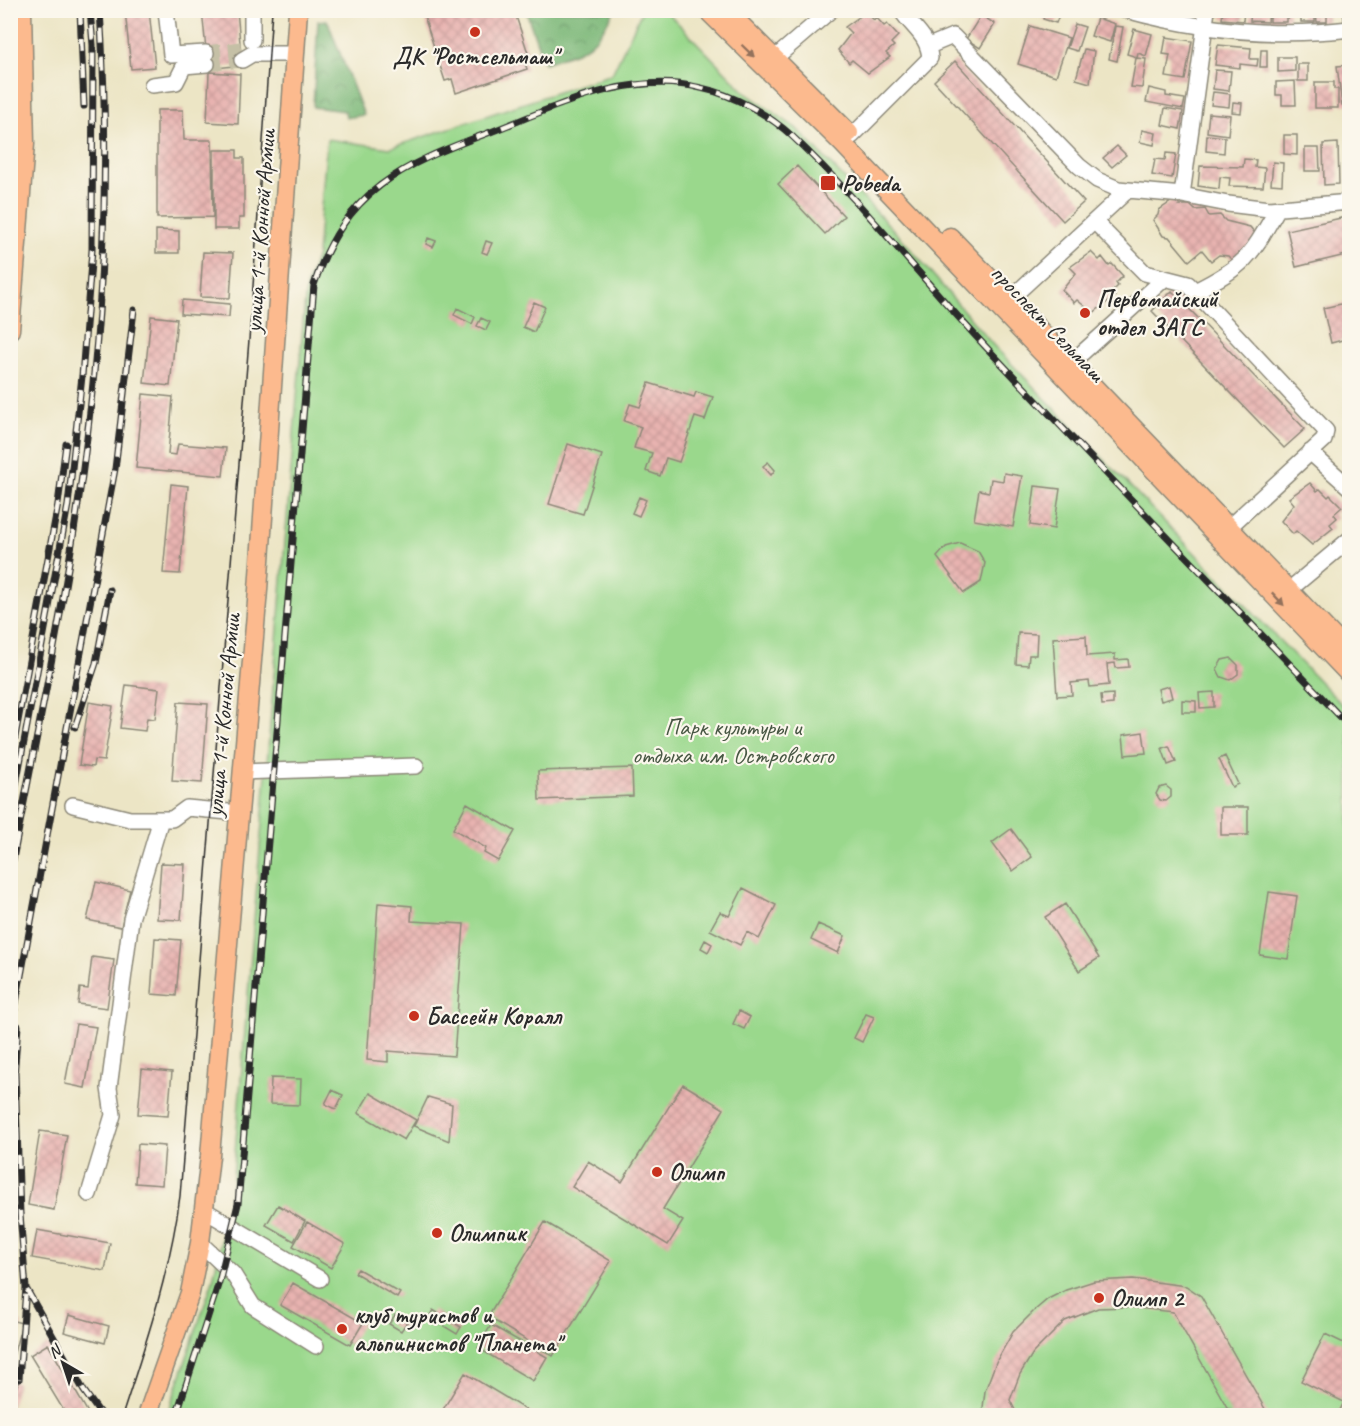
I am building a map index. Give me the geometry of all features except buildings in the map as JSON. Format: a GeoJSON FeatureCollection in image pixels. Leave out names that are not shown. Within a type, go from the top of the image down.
{"type":"FeatureCollection","features":[{"type":"Feature","properties":{"kind":"main road"},"geometry":{"type":"LineString","coordinates":[[10,330],[25,144],[22,10]]}},
{"type":"Feature","properties":{"kind":"main road","name":"улица 1-й Конной Армии"},"geometry":{"type":"LineString","coordinates":[[147,1416],[190,1293],[204,1210],[259,578],[298,10]]}},
{"type":"Feature","properties":{"kind":"main road","name":"проспект Сельмаш"},"geometry":{"type":"LineString","coordinates":[[706,10],[842,143],[1350,675]]}},
{"type":"Feature","properties":{"kind":"main road","name":"проспект Сельмаш"},"geometry":{"type":"LineString","coordinates":[[726,10],[1010,299],[1350,654]]}},
{"type":"Feature","properties":{"kind":"street"},"geometry":{"type":"LineString","coordinates":[[152,85],[176,82],[184,64],[206,58],[171,55],[166,10]]}},
{"type":"Feature","properties":{"kind":"street"},"geometry":{"type":"LineString","coordinates":[[252,10],[247,51],[295,54]]}},
{"type":"Feature","properties":{"kind":"street"},"geometry":{"type":"LineString","coordinates":[[775,58],[831,10]]}},
{"type":"Feature","properties":{"kind":"street"},"geometry":{"type":"LineString","coordinates":[[852,136],[930,58],[929,45],[902,10]]}},
{"type":"Feature","properties":{"kind":"street"},"geometry":{"type":"LineString","coordinates":[[1126,10],[1205,27],[1246,32],[1350,29]]}},
{"type":"Feature","properties":{"kind":"street"},"geometry":{"type":"LineString","coordinates":[[1182,195],[1208,10]]}},
{"type":"Feature","properties":{"kind":"street"},"geometry":{"type":"LineString","coordinates":[[929,45],[953,36],[1079,166],[1097,180],[1118,189],[1182,195],[1228,204],[1278,208],[1350,202]]}},
{"type":"Feature","properties":{"kind":"street"},"geometry":{"type":"LineString","coordinates":[[1010,299],[1128,190]]}},
{"type":"Feature","properties":{"kind":"street"},"geometry":{"type":"LineString","coordinates":[[1195,291],[1241,265],[1254,251],[1278,208]]}},
{"type":"Feature","properties":{"kind":"street"},"geometry":{"type":"LineString","coordinates":[[1095,222],[1146,273],[1188,284],[1326,431],[1324,440],[1228,528]]}},
{"type":"Feature","properties":{"kind":"street"},"geometry":{"type":"LineString","coordinates":[[1071,363],[1164,279]]}},
{"type":"Feature","properties":{"kind":"street"},"geometry":{"type":"LineString","coordinates":[[1310,452],[1350,488]]}},
{"type":"Feature","properties":{"kind":"street"},"geometry":{"type":"LineString","coordinates":[[1288,590],[1350,539]]}},
{"type":"Feature","properties":{"kind":"street"},"geometry":{"type":"LineString","coordinates":[[243,772],[416,766]]}},
{"type":"Feature","properties":{"kind":"street"},"geometry":{"type":"LineString","coordinates":[[73,805],[130,819],[172,819],[187,808],[239,813]]}},
{"type":"Feature","properties":{"kind":"street"},"geometry":{"type":"LineString","coordinates":[[89,1194],[113,1114],[109,1088],[131,919],[161,819]]}},
{"type":"Feature","properties":{"kind":"street"},"geometry":{"type":"LineString","coordinates":[[204,1210],[320,1279]]}},
{"type":"Feature","properties":{"kind":"street"},"geometry":{"type":"LineString","coordinates":[[200,1242],[233,1274],[253,1306],[316,1346]]}},
{"type":"Feature","properties":{"kind":"green space"},"geometry":{"type":"Polygon","coordinates":[[[526,10],[614,11],[600,34],[586,47],[544,63],[526,10]]]}},
{"type":"Feature","properties":{"kind":"green space","name":"Парк культуры и отдыха им. Островского"},"geometry":{"type":"Polygon","coordinates":[[[642,11],[666,11],[747,94],[796,128],[903,240],[993,345],[1349,712],[1349,1415],[167,1416],[213,1280],[232,1189],[306,287],[317,255],[327,139],[390,148],[612,74],[642,11]]]}},
{"type":"Feature","properties":{"kind":"green space"},"geometry":{"type":"Polygon","coordinates":[[[327,20],[364,115],[346,118],[345,111],[313,107],[318,21],[327,20]]]}},
{"type":"Feature","properties":{"kind":"tunnel"},"geometry":{"type":"LineString","coordinates":[[206,53],[241,49]]}},
{"type":"Feature","properties":{"kind":"tunnel"},"geometry":{"type":"LineString","coordinates":[[207,64],[242,60]]}},
{"type":"Feature","properties":{"kind":"tram line"},"geometry":{"type":"LineString","coordinates":[[122,1416],[164,1280],[180,1196],[251,315],[272,10]]}},
{"type":"Feature","properties":{"kind":"railway"},"geometry":{"type":"LineString","coordinates":[[80,10],[84,106]]}},
{"type":"Feature","properties":{"kind":"railway"},"geometry":{"type":"LineString","coordinates":[[10,817],[68,505],[82,376],[92,250],[93,45],[90,10]]}},
{"type":"Feature","properties":{"kind":"railway"},"geometry":{"type":"LineString","coordinates":[[10,875],[63,597],[78,504],[93,382],[104,196],[105,134],[100,10]]}},
{"type":"Feature","properties":{"kind":"railway"},"geometry":{"type":"LineString","coordinates":[[176,1416],[219,1282],[238,1204],[314,285],[327,253],[342,226],[380,185],[403,170],[457,145],[540,112],[619,87],[674,84],[701,88],[726,95],[761,113],[792,136],[842,187],[985,346],[1350,727]]}},
{"type":"Feature","properties":{"kind":"railway"},"geometry":{"type":"LineString","coordinates":[[10,1035],[115,469],[134,310]]}},
{"type":"Feature","properties":{"kind":"railway"},"geometry":{"type":"LineString","coordinates":[[10,764],[58,504],[66,444]]}},
{"type":"Feature","properties":{"kind":"railway"},"geometry":{"type":"LineString","coordinates":[[75,727],[96,663],[110,590]]}},
{"type":"Feature","properties":{"kind":"railway"},"geometry":{"type":"LineString","coordinates":[[14,1077],[18,1026]]}},
{"type":"Feature","properties":{"kind":"railway"},"geometry":{"type":"LineString","coordinates":[[15,1071],[20,1214],[26,1288],[19,1379]]}},
{"type":"Feature","properties":{"kind":"railway"},"geometry":{"type":"LineString","coordinates":[[27,1290],[84,1391],[102,1416]]}},
{"type":"Feature","properties":{"kind":"place","name":"ДК \"Ростсельмаш\""},"geometry":{"type":"Point","coordinates":[475,32]}},
{"type":"Feature","properties":{"kind":"place","name":"Pobeda"},"geometry":{"type":"Point","coordinates":[828,183]}},
{"type":"Feature","properties":{"kind":"place","name":"Первомайский отдел ЗАГС"},"geometry":{"type":"Point","coordinates":[1085,313]}},
{"type":"Feature","properties":{"kind":"place","name":"Бассейн Коралл"},"geometry":{"type":"Point","coordinates":[414,1016]}},
{"type":"Feature","properties":{"kind":"place","name":"Олимп"},"geometry":{"type":"Point","coordinates":[657,1172]}},
{"type":"Feature","properties":{"kind":"place","name":"Олимпик"},"geometry":{"type":"Point","coordinates":[437,1233]}},
{"type":"Feature","properties":{"kind":"place","name":"Олимп 2"},"geometry":{"type":"Point","coordinates":[1099,1298]}},
{"type":"Feature","properties":{"kind":"place","name":"клуб туристов и альпинистов \"Планета\""},"geometry":{"type":"Point","coordinates":[342,1329]}}]}
